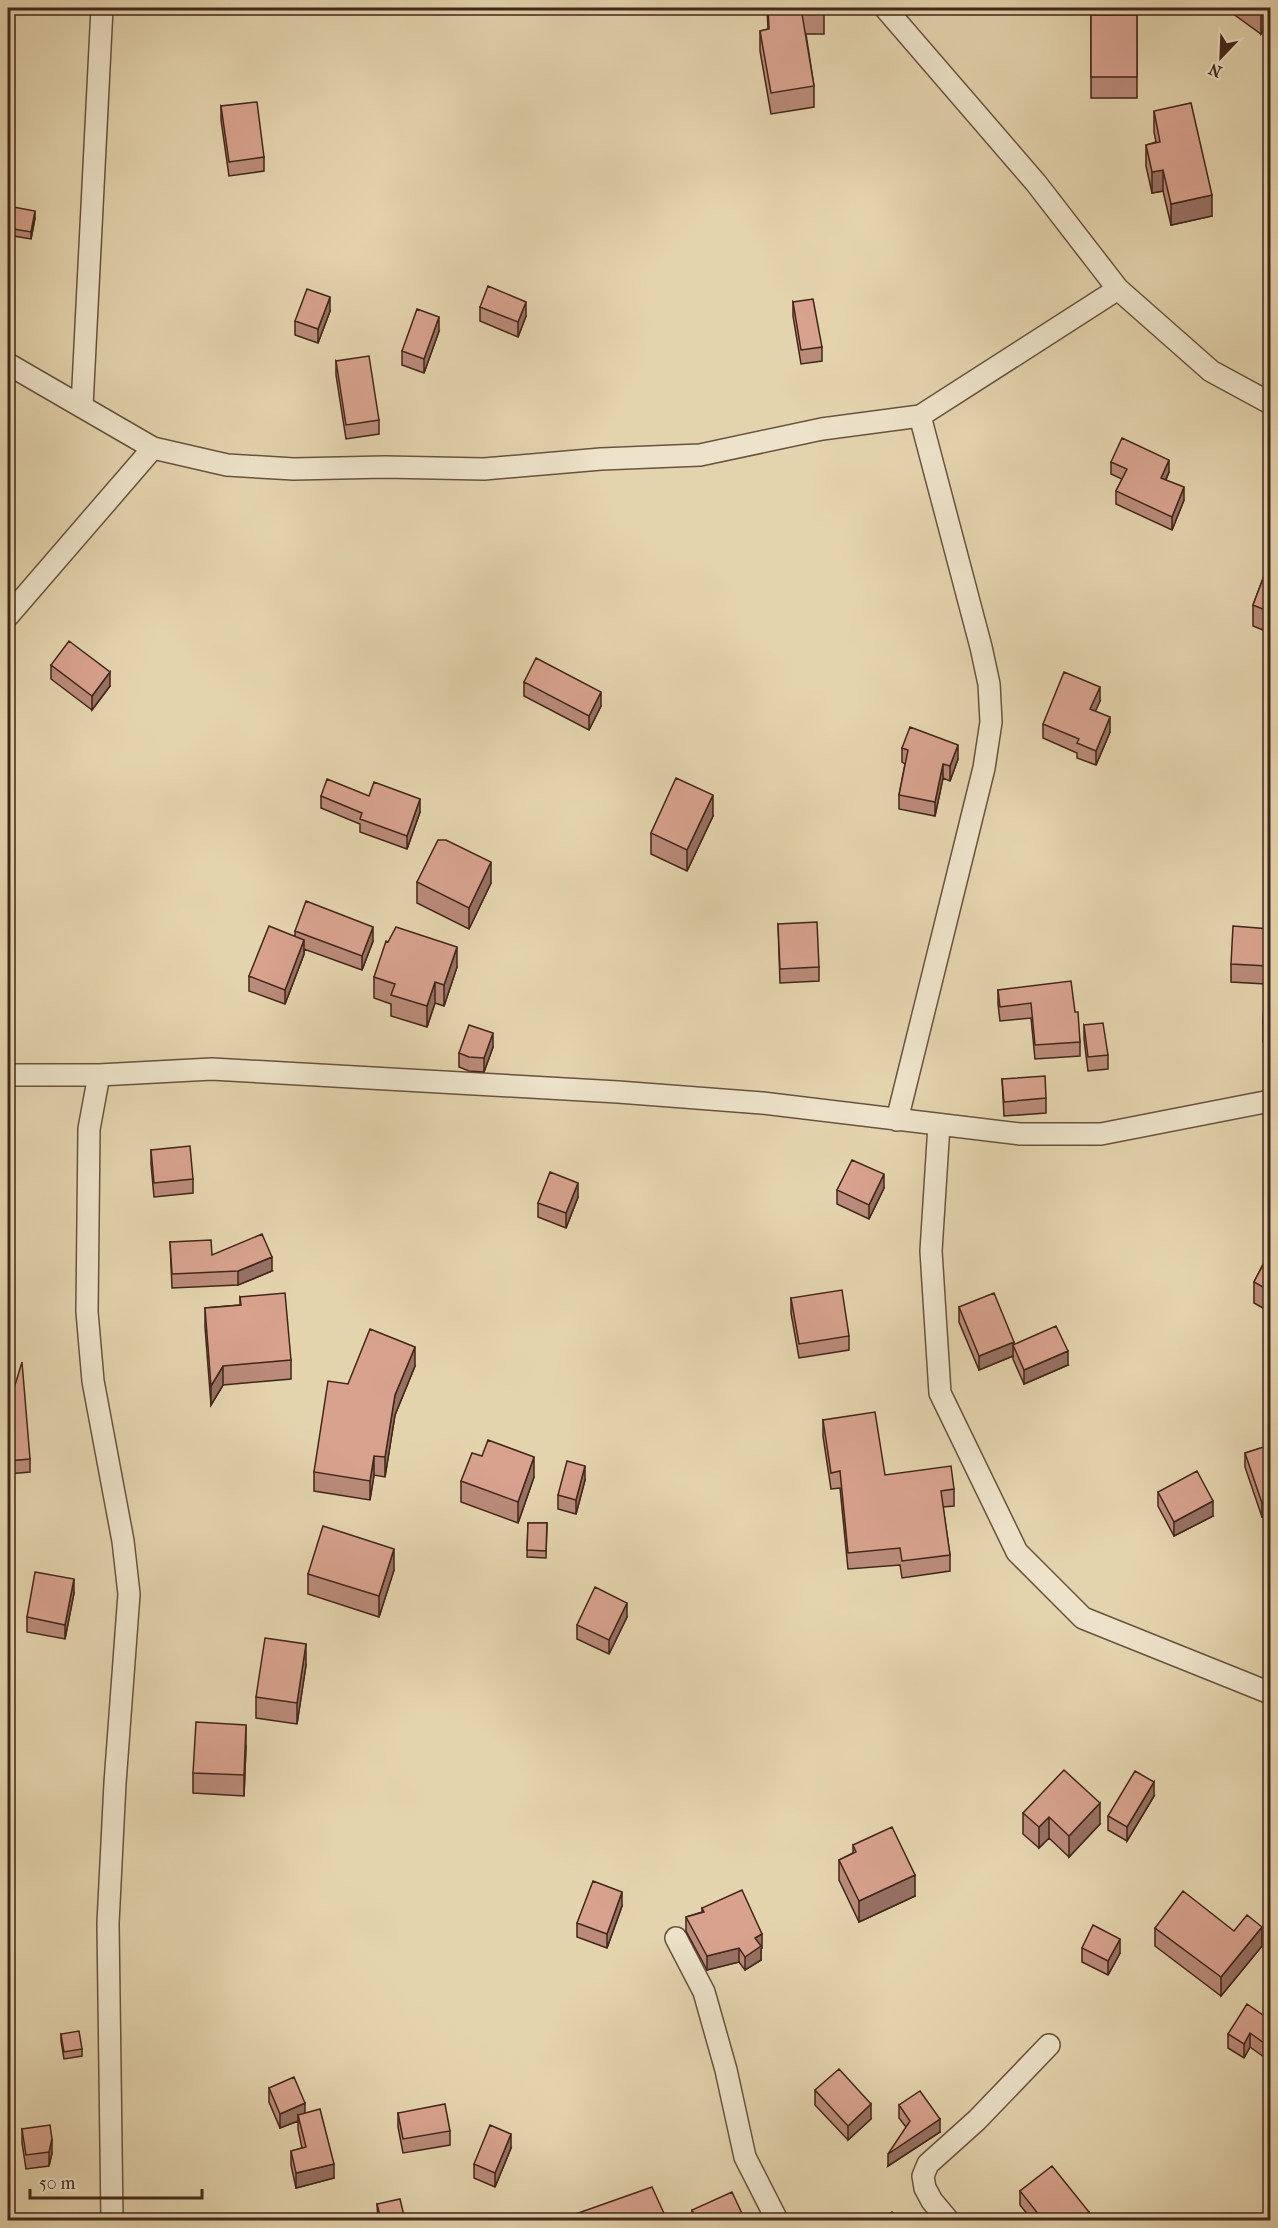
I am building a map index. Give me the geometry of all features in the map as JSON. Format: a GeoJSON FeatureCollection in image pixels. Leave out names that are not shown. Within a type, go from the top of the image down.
{"type":"FeatureCollection","features":[{"type":"Feature","properties":{"kind":"street"},"geometry":{"type":"LineString","coordinates":[[82,406],[102,8]]}},
{"type":"Feature","properties":{"kind":"street"},"geometry":{"type":"LineString","coordinates":[[885,8],[1036,183],[1118,289],[1211,371],[1270,403]]}},
{"type":"Feature","properties":{"kind":"street"},"geometry":{"type":"LineString","coordinates":[[8,364],[153,447],[227,465],[294,469],[385,467],[484,469],[601,459],[700,455],[822,429],[920,416],[1118,289]]}},
{"type":"Feature","properties":{"kind":"street"},"geometry":{"type":"LineString","coordinates":[[897,1120],[975,808],[991,722],[989,684],[981,647],[920,416]]}},
{"type":"Feature","properties":{"kind":"street"},"geometry":{"type":"LineString","coordinates":[[8,616],[153,447]]}},
{"type":"Feature","properties":{"kind":"street"},"geometry":{"type":"LineString","coordinates":[[8,1075],[99,1075],[212,1069],[762,1103],[1020,1134],[1101,1134],[1270,1101]]}},
{"type":"Feature","properties":{"kind":"street"},"geometry":{"type":"LineString","coordinates":[[99,1075],[89,1129],[87,1312],[93,1381],[123,1541],[129,1594],[115,1783],[108,1923],[112,2220]]}},
{"type":"Feature","properties":{"kind":"street"},"geometry":{"type":"LineString","coordinates":[[939,1125],[931,1251],[940,1393],[1017,1552],[1083,1618],[1270,1693]]}},
{"type":"Feature","properties":{"kind":"street"},"geometry":{"type":"LineString","coordinates":[[676,1938],[704,1992],[726,2070],[745,2157],[777,2220]]}},
{"type":"Feature","properties":{"kind":"street"},"geometry":{"type":"LineString","coordinates":[[948,2220],[924,2188],[923,2176],[928,2164],[977,2120],[1049,2045]]}},
{"type":"Feature","properties":{"kind":"building"},"geometry":{"type":"Polygon","coordinates":[[[768,8],[824,8],[824,13],[802,14],[814,86],[771,93],[760,31],[769,29],[768,8]]]}},
{"type":"Feature","properties":{"kind":"building"},"geometry":{"type":"Polygon","coordinates":[[[1254,8],[1266,8],[1261,13],[1254,8]]]}},
{"type":"Feature","properties":{"kind":"building"},"geometry":{"type":"Polygon","coordinates":[[[1091,15],[1137,15],[1137,77],[1091,77],[1091,15]]]}},
{"type":"Feature","properties":{"kind":"building"},"geometry":{"type":"Polygon","coordinates":[[[257,102],[264,157],[229,162],[221,106],[257,102]]]}},
{"type":"Feature","properties":{"kind":"building"},"geometry":{"type":"Polygon","coordinates":[[[1191,103],[1212,195],[1171,204],[1163,170],[1152,172],[1146,145],[1160,142],[1154,111],[1191,103]]]}},
{"type":"Feature","properties":{"kind":"building"},"geometry":{"type":"Polygon","coordinates":[[[8,206],[35,211],[31,232],[8,228],[8,206]]]}},
{"type":"Feature","properties":{"kind":"building"},"geometry":{"type":"Polygon","coordinates":[[[488,286],[526,302],[518,322],[480,307],[488,286]]]}},
{"type":"Feature","properties":{"kind":"building"},"geometry":{"type":"Polygon","coordinates":[[[307,289],[330,297],[318,329],[295,321],[307,289]]]}},
{"type":"Feature","properties":{"kind":"building"},"geometry":{"type":"Polygon","coordinates":[[[813,299],[822,347],[801,350],[793,302],[813,299]]]}},
{"type":"Feature","properties":{"kind":"building"},"geometry":{"type":"Polygon","coordinates":[[[417,309],[439,317],[424,359],[402,351],[417,309]]]}},
{"type":"Feature","properties":{"kind":"building"},"geometry":{"type":"Polygon","coordinates":[[[369,356],[379,420],[346,425],[336,361],[369,356]]]}},
{"type":"Feature","properties":{"kind":"building"},"geometry":{"type":"Polygon","coordinates":[[[1122,438],[1169,460],[1161,478],[1184,487],[1172,517],[1116,491],[1127,469],[1111,462],[1122,438]]]}},
{"type":"Feature","properties":{"kind":"building"},"geometry":{"type":"Polygon","coordinates":[[[1270,560],[1270,612],[1253,605],[1270,560]]]}},
{"type":"Feature","properties":{"kind":"building"},"geometry":{"type":"Polygon","coordinates":[[[69,641],[110,672],[92,696],[51,665],[69,641]]]}},
{"type":"Feature","properties":{"kind":"building"},"geometry":{"type":"Polygon","coordinates":[[[536,658],[601,692],[589,716],[524,682],[536,658]]]}},
{"type":"Feature","properties":{"kind":"building"},"geometry":{"type":"Polygon","coordinates":[[[1064,672],[1100,687],[1090,709],[1110,717],[1096,751],[1077,743],[1079,739],[1043,724],[1064,672]]]}},
{"type":"Feature","properties":{"kind":"building"},"geometry":{"type":"Polygon","coordinates":[[[910,727],[958,745],[950,766],[943,764],[935,802],[899,795],[908,750],[902,748],[910,727]]]}},
{"type":"Feature","properties":{"kind":"building"},"geometry":{"type":"Polygon","coordinates":[[[676,778],[713,795],[687,850],[651,833],[676,778]]]}},
{"type":"Feature","properties":{"kind":"building"},"geometry":{"type":"Polygon","coordinates":[[[327,779],[369,796],[374,782],[420,799],[407,836],[360,819],[362,813],[321,796],[327,779]]]}},
{"type":"Feature","properties":{"kind":"building"},"geometry":{"type":"Polygon","coordinates":[[[438,840],[446,840],[491,862],[469,908],[417,882],[438,840]]]}},
{"type":"Feature","properties":{"kind":"building"},"geometry":{"type":"Polygon","coordinates":[[[306,901],[373,927],[362,956],[295,931],[306,901]]]}},
{"type":"Feature","properties":{"kind":"building"},"geometry":{"type":"Polygon","coordinates":[[[817,922],[819,967],[780,969],[778,924],[817,922]]]}},
{"type":"Feature","properties":{"kind":"building"},"geometry":{"type":"Polygon","coordinates":[[[269,926],[304,940],[285,990],[249,976],[269,926]]]}},
{"type":"Feature","properties":{"kind":"building"},"geometry":{"type":"Polygon","coordinates":[[[1233,926],[1270,929],[1270,1024],[1263,1023],[1267,966],[1231,964],[1233,926]]]}},
{"type":"Feature","properties":{"kind":"building"},"geometry":{"type":"Polygon","coordinates":[[[396,927],[457,947],[444,985],[435,982],[427,1006],[391,995],[395,984],[374,977],[386,941],[388,942],[396,927]]]}},
{"type":"Feature","properties":{"kind":"building"},"geometry":{"type":"Polygon","coordinates":[[[1071,981],[1075,1012],[1078,1012],[1080,1042],[1035,1045],[1031,1003],[1000,1007],[998,990],[1071,981]]]}},
{"type":"Feature","properties":{"kind":"building"},"geometry":{"type":"Polygon","coordinates":[[[1103,1023],[1108,1055],[1088,1057],[1084,1025],[1103,1023]]]}},
{"type":"Feature","properties":{"kind":"building"},"geometry":{"type":"Polygon","coordinates":[[[469,1025],[493,1033],[484,1058],[469,1057],[459,1053],[469,1025]]]}},
{"type":"Feature","properties":{"kind":"building"},"geometry":{"type":"Polygon","coordinates":[[[1045,1076],[1046,1098],[1004,1102],[1002,1079],[1045,1076]]]}},
{"type":"Feature","properties":{"kind":"building"},"geometry":{"type":"Polygon","coordinates":[[[190,1146],[193,1179],[154,1183],[151,1150],[190,1146]]]}},
{"type":"Feature","properties":{"kind":"building"},"geometry":{"type":"Polygon","coordinates":[[[852,1160],[884,1174],[869,1205],[837,1190],[852,1160]]]}},
{"type":"Feature","properties":{"kind":"building"},"geometry":{"type":"Polygon","coordinates":[[[550,1172],[578,1183],[566,1213],[538,1203],[550,1172]]]}},
{"type":"Feature","properties":{"kind":"building"},"geometry":{"type":"Polygon","coordinates":[[[262,1234],[272,1257],[238,1271],[172,1274],[170,1242],[211,1240],[212,1255],[262,1234]]]}},
{"type":"Feature","properties":{"kind":"building"},"geometry":{"type":"Polygon","coordinates":[[[1270,1251],[1270,1291],[1254,1282],[1270,1251]]]}},
{"type":"Feature","properties":{"kind":"building"},"geometry":{"type":"Polygon","coordinates":[[[842,1290],[849,1336],[799,1344],[791,1298],[842,1290]]]}},
{"type":"Feature","properties":{"kind":"building"},"geometry":{"type":"Polygon","coordinates":[[[285,1293],[291,1360],[223,1366],[211,1386],[205,1308],[241,1305],[240,1297],[285,1293]]]}},
{"type":"Feature","properties":{"kind":"building"},"geometry":{"type":"Polygon","coordinates":[[[994,1293],[1014,1342],[979,1356],[959,1307],[994,1293]]]}},
{"type":"Feature","properties":{"kind":"building"},"geometry":{"type":"Polygon","coordinates":[[[1056,1326],[1068,1351],[1024,1370],[1013,1345],[1056,1326]]]}},
{"type":"Feature","properties":{"kind":"building"},"geometry":{"type":"Polygon","coordinates":[[[370,1329],[415,1347],[395,1395],[385,1457],[374,1456],[370,1481],[314,1472],[328,1381],[348,1384],[370,1329]]]}},
{"type":"Feature","properties":{"kind":"building"},"geometry":{"type":"Polygon","coordinates":[[[22,1362],[30,1459],[8,1461],[8,1408],[22,1362]]]}},
{"type":"Feature","properties":{"kind":"building"},"geometry":{"type":"Polygon","coordinates":[[[875,1412],[885,1475],[951,1466],[954,1489],[941,1491],[950,1555],[902,1561],[900,1548],[848,1553],[840,1471],[831,1473],[823,1420],[875,1412]]]}},
{"type":"Feature","properties":{"kind":"building"},"geometry":{"type":"Polygon","coordinates":[[[488,1440],[534,1457],[518,1502],[461,1481],[472,1453],[482,1456],[488,1440]]]}},
{"type":"Feature","properties":{"kind":"building"},"geometry":{"type":"Polygon","coordinates":[[[1270,1445],[1270,1500],[1262,1503],[1245,1453],[1270,1445]]]}},
{"type":"Feature","properties":{"kind":"building"},"geometry":{"type":"Polygon","coordinates":[[[567,1461],[585,1466],[576,1500],[558,1495],[567,1461]]]}},
{"type":"Feature","properties":{"kind":"building"},"geometry":{"type":"Polygon","coordinates":[[[1197,1471],[1213,1501],[1174,1522],[1158,1492],[1197,1471]]]}},
{"type":"Feature","properties":{"kind":"building"},"geometry":{"type":"Polygon","coordinates":[[[528,1523],[547,1523],[546,1551],[527,1550],[528,1523]]]}},
{"type":"Feature","properties":{"kind":"building"},"geometry":{"type":"Polygon","coordinates":[[[323,1526],[394,1549],[379,1596],[308,1574],[323,1526]]]}},
{"type":"Feature","properties":{"kind":"building"},"geometry":{"type":"Polygon","coordinates":[[[35,1572],[74,1579],[65,1625],[27,1617],[35,1572]]]}},
{"type":"Feature","properties":{"kind":"building"},"geometry":{"type":"Polygon","coordinates":[[[595,1587],[627,1603],[609,1640],[577,1625],[595,1587]]]}},
{"type":"Feature","properties":{"kind":"building"},"geometry":{"type":"Polygon","coordinates":[[[265,1638],[306,1644],[297,1703],[256,1697],[265,1638]]]}},
{"type":"Feature","properties":{"kind":"building"},"geometry":{"type":"Polygon","coordinates":[[[196,1722],[246,1725],[244,1775],[193,1773],[196,1722]]]}},
{"type":"Feature","properties":{"kind":"building"},"geometry":{"type":"Polygon","coordinates":[[[1064,1770],[1100,1803],[1069,1836],[1049,1817],[1039,1827],[1023,1813],[1064,1770]]]}},
{"type":"Feature","properties":{"kind":"building"},"geometry":{"type":"Polygon","coordinates":[[[1135,1771],[1154,1782],[1127,1827],[1108,1816],[1135,1771]]]}},
{"type":"Feature","properties":{"kind":"building"},"geometry":{"type":"Polygon","coordinates":[[[892,1827],[915,1875],[859,1901],[839,1860],[856,1852],[853,1845],[892,1827]]]}},
{"type":"Feature","properties":{"kind":"building"},"geometry":{"type":"Polygon","coordinates":[[[593,1881],[622,1892],[607,1934],[577,1923],[593,1881]]]}},
{"type":"Feature","properties":{"kind":"building"},"geometry":{"type":"Polygon","coordinates":[[[742,1890],[762,1934],[755,1938],[761,1946],[745,1957],[739,1948],[707,1956],[686,1917],[704,1912],[702,1908],[742,1890]]]}},
{"type":"Feature","properties":{"kind":"building"},"geometry":{"type":"Polygon","coordinates":[[[1183,1891],[1234,1931],[1247,1915],[1262,1927],[1221,1977],[1155,1928],[1183,1891]]]}},
{"type":"Feature","properties":{"kind":"building"},"geometry":{"type":"Polygon","coordinates":[[[1093,1925],[1120,1939],[1108,1961],[1082,1948],[1093,1925]]]}},
{"type":"Feature","properties":{"kind":"building"},"geometry":{"type":"Polygon","coordinates":[[[1247,2004],[1270,2020],[1270,2033],[1264,2043],[1250,2033],[1244,2044],[1228,2034],[1247,2004]]]}},
{"type":"Feature","properties":{"kind":"building"},"geometry":{"type":"Polygon","coordinates":[[[79,2031],[82,2049],[64,2052],[61,2034],[79,2031]]]}},
{"type":"Feature","properties":{"kind":"building"},"geometry":{"type":"Polygon","coordinates":[[[839,2069],[871,2104],[848,2126],[815,2090],[839,2069]]]}},
{"type":"Feature","properties":{"kind":"building"},"geometry":{"type":"Polygon","coordinates":[[[294,2077],[305,2103],[280,2114],[269,2088],[294,2077]]]}},
{"type":"Feature","properties":{"kind":"building"},"geometry":{"type":"Polygon","coordinates":[[[920,2091],[940,2119],[888,2154],[910,2121],[899,2105],[920,2091]]]}},
{"type":"Feature","properties":{"kind":"building"},"geometry":{"type":"Polygon","coordinates":[[[445,2104],[450,2131],[403,2139],[398,2113],[445,2104]]]}},
{"type":"Feature","properties":{"kind":"building"},"geometry":{"type":"Polygon","coordinates":[[[320,2109],[334,2164],[296,2173],[291,2151],[306,2147],[298,2115],[320,2109]]]}},
{"type":"Feature","properties":{"kind":"building"},"geometry":{"type":"Polygon","coordinates":[[[50,2125],[52,2139],[49,2152],[26,2155],[22,2129],[50,2125]]]}},
{"type":"Feature","properties":{"kind":"building"},"geometry":{"type":"Polygon","coordinates":[[[490,2125],[511,2134],[495,2173],[474,2164],[490,2125]]]}},
{"type":"Feature","properties":{"kind":"building"},"geometry":{"type":"Polygon","coordinates":[[[1052,2166],[1089,2212],[1078,2220],[1043,2220],[1020,2191],[1052,2166]]]}},
{"type":"Feature","properties":{"kind":"building"},"geometry":{"type":"Polygon","coordinates":[[[652,2187],[667,2220],[572,2220],[570,2216],[652,2187]]]}},
{"type":"Feature","properties":{"kind":"building"},"geometry":{"type":"Polygon","coordinates":[[[732,2192],[745,2220],[697,2220],[692,2210],[732,2192]]]}},
{"type":"Feature","properties":{"kind":"building"},"geometry":{"type":"Polygon","coordinates":[[[400,2199],[405,2220],[381,2220],[377,2204],[400,2199]]]}},
{"type":"Feature","properties":{"kind":"building"},"geometry":{"type":"Polygon","coordinates":[[[892,2212],[900,2220],[883,2220],[892,2212]]]}},
{"type":"Feature","properties":{"kind":"building"},"geometry":{"type":"Polygon","coordinates":[[[913,2215],[918,2220],[908,2220],[913,2215]]]}},
{"type":"Feature","properties":{"kind":"building"},"geometry":{"type":"Polygon","coordinates":[[[9,2216],[26,2220],[8,2220],[9,2216]]]}}]}
